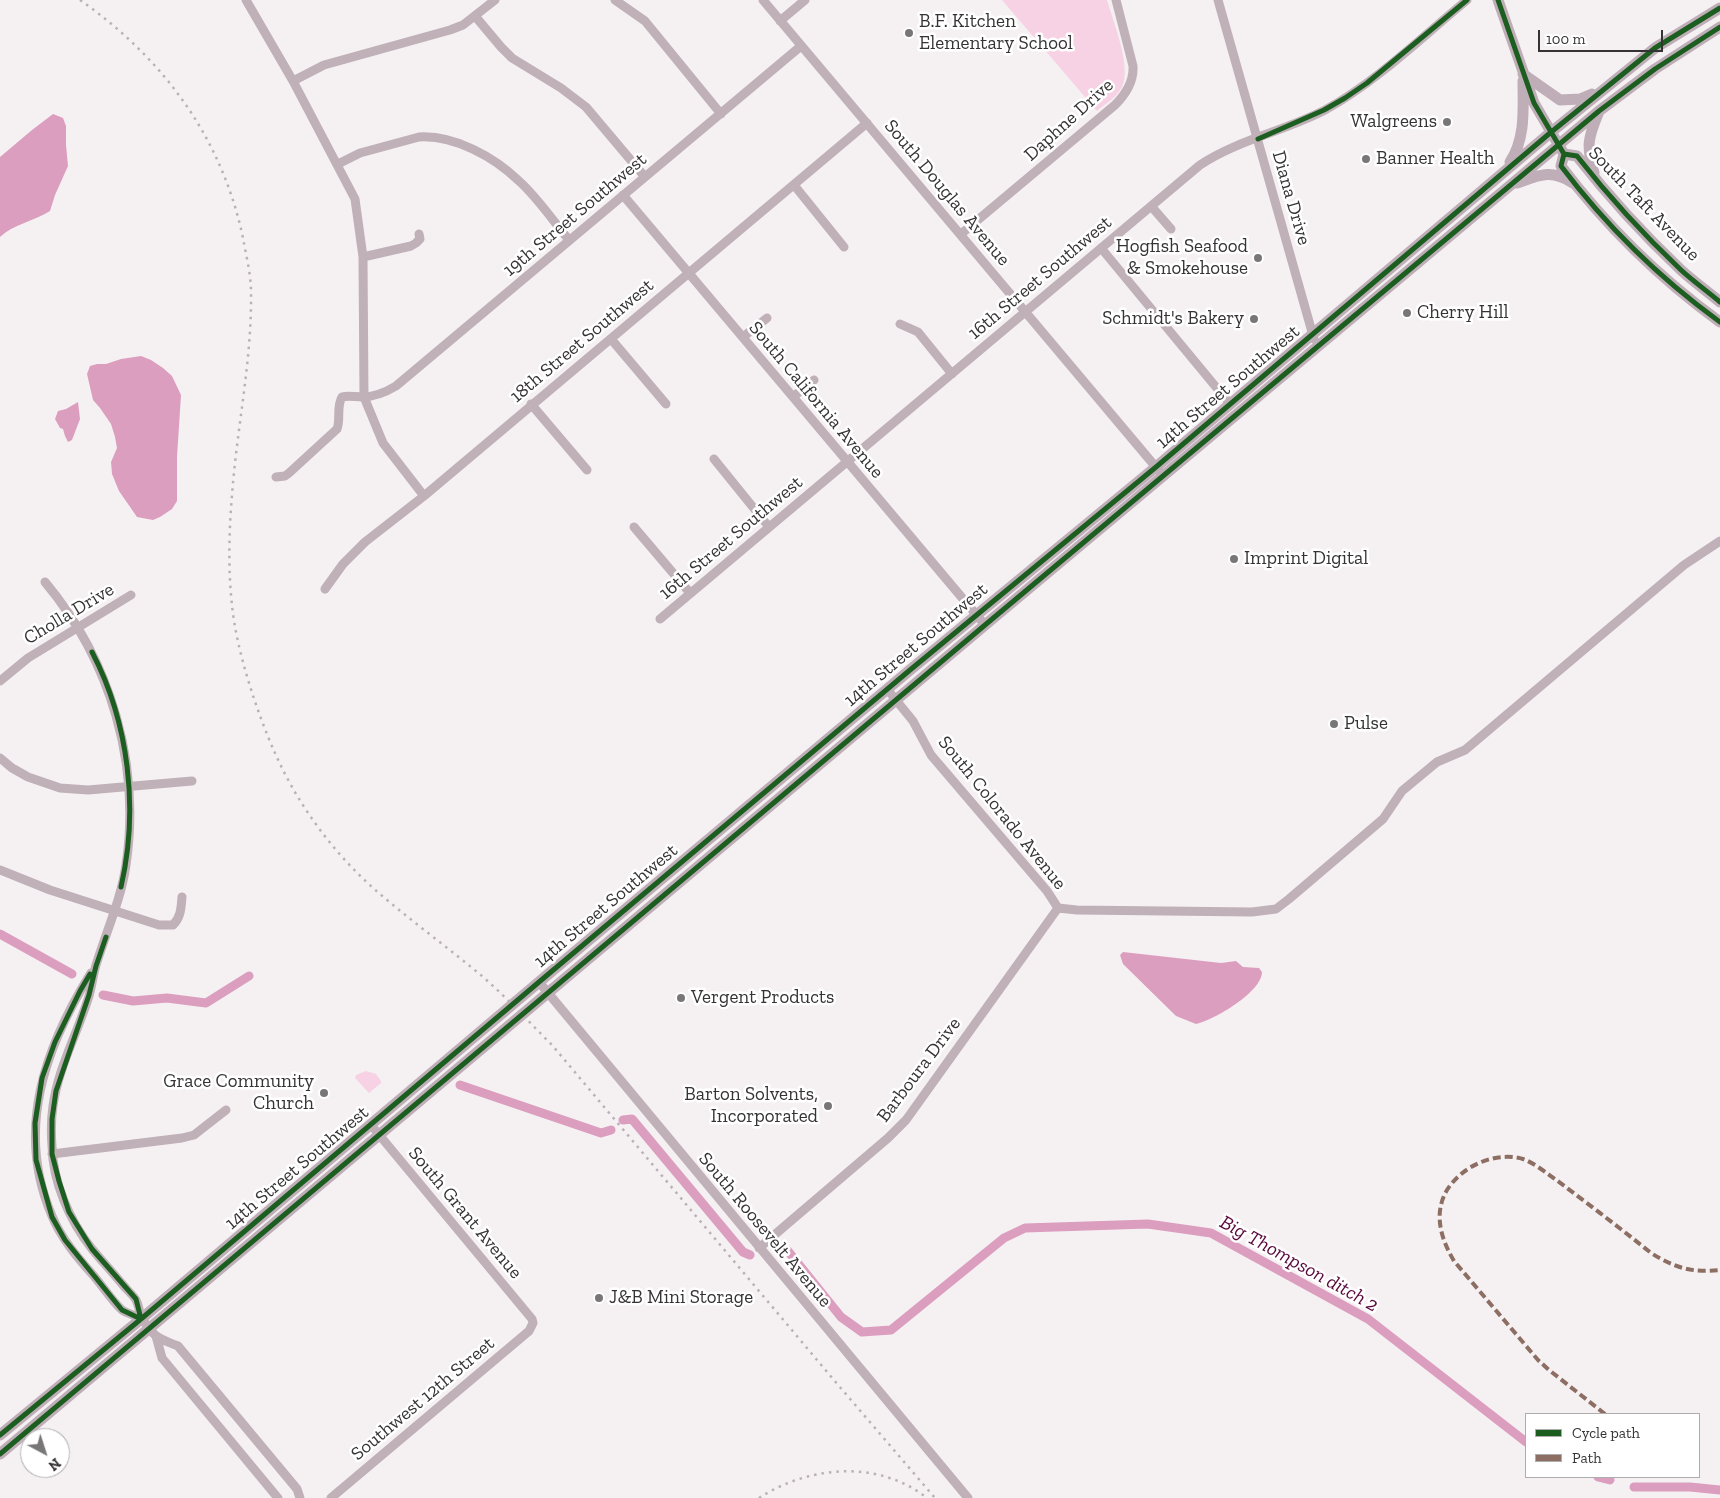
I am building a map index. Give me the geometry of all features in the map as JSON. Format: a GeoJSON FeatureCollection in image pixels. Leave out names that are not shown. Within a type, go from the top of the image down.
{"type":"FeatureCollection","features":[{"type":"Feature","properties":{"kind":"main road","name":"South Taft Avenue"},"geometry":{"type":"LineString","coordinates":[[1498,0],[1534,104],[1561,150],[1561,166],[1602,217],[1632,249],[1673,287],[1720,322]]}},
{"type":"Feature","properties":{"kind":"main road","name":"14th Street Southwest"},"geometry":{"type":"LineString","coordinates":[[0,1454],[153,1332],[379,1135],[896,700],[1159,472],[1230,404],[1550,132],[1656,48],[1720,8]]}},
{"type":"Feature","properties":{"kind":"main road"},"geometry":{"type":"LineString","coordinates":[[1676,35],[1720,15]]}},
{"type":"Feature","properties":{"kind":"main road","name":"14th Street Southwest"},"geometry":{"type":"LineString","coordinates":[[0,1435],[141,1319],[976,614],[1317,347],[1511,185],[1561,150],[1599,111],[1655,69],[1720,27]]}},
{"type":"Feature","properties":{"kind":"main road"},"geometry":{"type":"LineString","coordinates":[[1523,74],[1560,100],[1580,99],[1600,92]]}},
{"type":"Feature","properties":{"kind":"main road"},"geometry":{"type":"LineString","coordinates":[[1504,172],[1518,151],[1522,131],[1523,74]]}},
{"type":"Feature","properties":{"kind":"main road"},"geometry":{"type":"LineString","coordinates":[[1597,182],[1590,159],[1589,138],[1599,111]]}},
{"type":"Feature","properties":{"kind":"main road","name":"South Taft Avenue"},"geometry":{"type":"LineString","coordinates":[[1561,150],[1577,156],[1597,182],[1682,271],[1720,302]]}},
{"type":"Feature","properties":{"kind":"main road"},"geometry":{"type":"LineString","coordinates":[[1511,185],[1542,174],[1561,176],[1576,185]]}},
{"type":"Feature","properties":{"kind":"street"},"geometry":{"type":"LineString","coordinates":[[246,0],[293,81],[356,199],[363,257],[364,398],[383,443],[424,496]]}},
{"type":"Feature","properties":{"kind":"street"},"geometry":{"type":"LineString","coordinates":[[293,81],[324,65],[463,25],[495,0]]}},
{"type":"Feature","properties":{"kind":"street"},"geometry":{"type":"LineString","coordinates":[[615,0],[645,21],[721,114]]}},
{"type":"Feature","properties":{"kind":"street","name":"South Douglas Avenue"},"geometry":{"type":"LineString","coordinates":[[763,0],[1159,472]]}},
{"type":"Feature","properties":{"kind":"street"},"geometry":{"type":"LineString","coordinates":[[780,21],[806,0]]}},
{"type":"Feature","properties":{"kind":"street","name":"Daphne Drive"},"geometry":{"type":"LineString","coordinates":[[961,234],[1115,106],[1129,88],[1133,66],[1116,0]]}},
{"type":"Feature","properties":{"kind":"street","name":"Diana Drive"},"geometry":{"type":"LineString","coordinates":[[1218,0],[1312,335],[1317,347]]}},
{"type":"Feature","properties":{"kind":"street","name":"16th Street Southwest"},"geometry":{"type":"LineString","coordinates":[[660,619],[1024,312],[1211,158],[1324,110],[1345,98],[1368,83],[1467,0]]}},
{"type":"Feature","properties":{"kind":"street"},"geometry":{"type":"LineString","coordinates":[[475,16],[500,47],[512,58],[561,88],[586,107],[645,177]]}},
{"type":"Feature","properties":{"kind":"street","name":"19th Street Southwest"},"geometry":{"type":"LineString","coordinates":[[276,477],[285,476],[289,473],[337,429],[339,403],[342,397],[364,398],[378,395],[396,386],[801,46]]}},
{"type":"Feature","properties":{"kind":"street","name":"18th Street Southwest"},"geometry":{"type":"LineString","coordinates":[[324,589],[343,564],[365,542],[424,496],[867,123]]}},
{"type":"Feature","properties":{"kind":"street"},"geometry":{"type":"LineString","coordinates":[[338,164],[360,153],[408,139],[429,136],[453,140],[496,163],[520,182],[569,240]]}},
{"type":"Feature","properties":{"kind":"street"},"geometry":{"type":"LineString","coordinates":[[794,185],[844,246]]}},
{"type":"Feature","properties":{"kind":"street","name":"South California Avenue"},"geometry":{"type":"LineString","coordinates":[[623,195],[985,624]]}},
{"type":"Feature","properties":{"kind":"street"},"geometry":{"type":"LineString","coordinates":[[1151,206],[1171,228]]}},
{"type":"Feature","properties":{"kind":"street"},"geometry":{"type":"LineString","coordinates":[[363,257],[411,246],[420,238],[419,234]]}},
{"type":"Feature","properties":{"kind":"street"},"geometry":{"type":"LineString","coordinates":[[1101,248],[1230,404]]}},
{"type":"Feature","properties":{"kind":"street"},"geometry":{"type":"LineString","coordinates":[[743,337],[767,318]]}},
{"type":"Feature","properties":{"kind":"street"},"geometry":{"type":"LineString","coordinates":[[900,324],[918,332],[952,374]]}},
{"type":"Feature","properties":{"kind":"street"},"geometry":{"type":"LineString","coordinates":[[611,338],[666,404]]}},
{"type":"Feature","properties":{"kind":"street"},"geometry":{"type":"LineString","coordinates":[[793,397],[814,380]]}},
{"type":"Feature","properties":{"kind":"street"},"geometry":{"type":"LineString","coordinates":[[531,404],[587,470]]}},
{"type":"Feature","properties":{"kind":"street"},"geometry":{"type":"LineString","coordinates":[[714,459],[769,527]]}},
{"type":"Feature","properties":{"kind":"street"},"geometry":{"type":"LineString","coordinates":[[634,527],[690,593]]}},
{"type":"Feature","properties":{"kind":"street"},"geometry":{"type":"LineString","coordinates":[[1058,908],[1077,910],[1252,912],[1276,909],[1383,819],[1402,791],[1437,762],[1465,750],[1684,565],[1720,541]]}},
{"type":"Feature","properties":{"kind":"street"},"geometry":{"type":"LineString","coordinates":[[46,582],[78,627],[99,667],[113,704],[124,746],[130,812],[127,856],[115,911],[53,1104],[52,1154],[64,1199],[72,1218],[92,1249],[136,1299],[141,1319]]}},
{"type":"Feature","properties":{"kind":"street","name":"Cholla Drive"},"geometry":{"type":"LineString","coordinates":[[0,681],[28,658],[131,595]]}},
{"type":"Feature","properties":{"kind":"street","name":"South Colorado Avenue"},"geometry":{"type":"LineString","coordinates":[[887,689],[913,721],[931,755],[1047,891],[1058,908]]}},
{"type":"Feature","properties":{"kind":"street"},"geometry":{"type":"LineString","coordinates":[[0,758],[12,768],[28,777],[60,788],[88,790],[192,781]]}},
{"type":"Feature","properties":{"kind":"street"},"geometry":{"type":"LineString","coordinates":[[0,870],[50,890],[159,925],[173,925],[181,914],[182,897]]}},
{"type":"Feature","properties":{"kind":"street","name":"Barboura Drive"},"geometry":{"type":"LineString","coordinates":[[759,1248],[888,1138],[906,1120],[1058,908]]}},
{"type":"Feature","properties":{"kind":"street"},"geometry":{"type":"LineString","coordinates":[[96,966],[80,991],[59,1034],[42,1078],[35,1123],[36,1160],[52,1217],[65,1240],[122,1310],[141,1319],[153,1332],[178,1346],[298,1489],[300,1498]]}},
{"type":"Feature","properties":{"kind":"street","name":"South Roosevelt Avenue"},"geometry":{"type":"LineString","coordinates":[[539,982],[968,1498]]}},
{"type":"Feature","properties":{"kind":"street"},"geometry":{"type":"LineString","coordinates":[[52,1154],[182,1138],[194,1134],[226,1110]]}},
{"type":"Feature","properties":{"kind":"street","name":"South Grant Avenue"},"geometry":{"type":"LineString","coordinates":[[371,1125],[534,1323]]}},
{"type":"Feature","properties":{"kind":"street","name":"Southwest 12th Street"},"geometry":{"type":"LineString","coordinates":[[331,1498],[526,1333],[534,1323]]}},
{"type":"Feature","properties":{"kind":"street"},"geometry":{"type":"LineString","coordinates":[[153,1332],[162,1358],[278,1498]]}},
{"type":"Feature","properties":{"kind":"shaded area"},"geometry":{"type":"Polygon","coordinates":[[[1002,0],[1107,0],[1117,31],[1125,68],[1120,91],[1097,111],[1002,0]]]}},
{"type":"Feature","properties":{"kind":"shaded area"},"geometry":{"type":"Polygon","coordinates":[[[53,114],[63,118],[66,126],[68,166],[50,211],[11,229],[0,237],[0,157],[53,114]]]}},
{"type":"Feature","properties":{"kind":"shaded area"},"geometry":{"type":"Polygon","coordinates":[[[141,356],[151,360],[172,376],[181,395],[177,457],[177,501],[172,509],[153,520],[137,517],[119,491],[112,474],[111,462],[117,448],[115,437],[111,424],[93,400],[87,374],[90,366],[141,356]]]}},
{"type":"Feature","properties":{"kind":"shaded area"},"geometry":{"type":"Polygon","coordinates":[[[78,402],[80,419],[72,440],[68,442],[63,429],[60,428],[55,419],[58,411],[78,402]]]}},
{"type":"Feature","properties":{"kind":"shaded area"},"geometry":{"type":"Polygon","coordinates":[[[1123,952],[1221,963],[1236,961],[1243,967],[1259,968],[1262,972],[1260,980],[1254,988],[1236,1004],[1214,1017],[1196,1024],[1176,1016],[1123,964],[1120,955],[1123,952]]]}},
{"type":"Feature","properties":{"kind":"shaded area"},"geometry":{"type":"Polygon","coordinates":[[[366,1071],[376,1074],[381,1081],[369,1093],[355,1078],[356,1075],[366,1071]]]}},
{"type":"Feature","properties":{"kind":"waterway","name":"Big Thompson ditch 2"},"geometry":{"type":"LineString","coordinates":[[0,934],[72,974]]}},
{"type":"Feature","properties":{"kind":"waterway","name":"Big Thompson ditch 2"},"geometry":{"type":"LineString","coordinates":[[103,995],[133,1001],[167,998],[206,1003],[249,976]]}},
{"type":"Feature","properties":{"kind":"waterway","name":"Big Thompson ditch 2"},"geometry":{"type":"LineString","coordinates":[[460,1085],[601,1133],[611,1130]]}},
{"type":"Feature","properties":{"kind":"waterway","name":"Big Thompson ditch 2"},"geometry":{"type":"LineString","coordinates":[[623,1120],[632,1119],[743,1252],[750,1255]]}},
{"type":"Feature","properties":{"kind":"waterway","name":"Big Thompson ditch 2"},"geometry":{"type":"LineString","coordinates":[[788,1251],[841,1317],[862,1332],[891,1330],[1004,1238],[1025,1228],[1148,1224],[1211,1233],[1368,1319],[1525,1441]]}},
{"type":"Feature","properties":{"kind":"waterway","name":"Big Thompson ditch 2"},"geometry":{"type":"LineString","coordinates":[[1602,1478],[1610,1480]]}},
{"type":"Feature","properties":{"kind":"waterway","name":"Big Thompson ditch 2"},"geometry":{"type":"LineString","coordinates":[[1634,1487],[1690,1487],[1720,1490]]}},
{"type":"Feature","properties":{"kind":"railway"},"geometry":{"type":"LineString","coordinates":[[80,0],[110,23],[163,74],[185,103],[204,134],[220,167],[233,201],[243,238],[249,271],[251,317],[231,509],[229,564],[232,605],[243,661],[261,719],[275,753],[294,790],[316,825],[357,873],[399,910],[482,976],[552,1045],[935,1498]]}},
{"type":"Feature","properties":{"kind":"railway"},"geometry":{"type":"LineString","coordinates":[[759,1498],[778,1487],[799,1479],[843,1471],[865,1472],[887,1477],[908,1485],[927,1498]]}},
{"type":"Feature","properties":{"kind":"marked path"},"geometry":{"type":"LineString","coordinates":[[1604,1413],[1538,1360],[1454,1261],[1445,1244],[1440,1226],[1440,1208],[1447,1190],[1453,1181],[1480,1162],[1501,1157],[1523,1159],[1555,1179],[1651,1253],[1676,1266],[1692,1270],[1720,1270]]}},
{"type":"Feature","properties":{"kind":"cycle path"},"geometry":{"type":"LineString","coordinates":[[1258,139],[1324,110],[1345,98],[1367,83],[1467,0]]}},
{"type":"Feature","properties":{"kind":"cycle path"},"geometry":{"type":"LineString","coordinates":[[1498,0],[1534,103],[1564,154],[1561,166],[1597,210],[1634,250],[1675,287],[1720,322]]}},
{"type":"Feature","properties":{"kind":"cycle path"},"geometry":{"type":"LineString","coordinates":[[0,1435],[141,1319],[910,670],[1156,467],[1550,133],[1655,48],[1720,8]]}},
{"type":"Feature","properties":{"kind":"cycle path"},"geometry":{"type":"LineString","coordinates":[[0,1454],[1599,111],[1655,69],[1720,27]]}},
{"type":"Feature","properties":{"kind":"cycle path"},"geometry":{"type":"LineString","coordinates":[[1564,154],[1577,156],[1614,201],[1654,243],[1686,274],[1720,302]]}},
{"type":"Feature","properties":{"kind":"cycle path"},"geometry":{"type":"LineString","coordinates":[[92,652],[105,679],[115,708],[127,767],[129,827],[121,887]]}},
{"type":"Feature","properties":{"kind":"cycle path"},"geometry":{"type":"LineString","coordinates":[[106,937],[89,995],[56,1091],[52,1119],[52,1154],[69,1212],[92,1249],[136,1299],[141,1319]]}},
{"type":"Feature","properties":{"kind":"cycle path"},"geometry":{"type":"LineString","coordinates":[[90,974],[55,1042],[42,1078],[35,1123],[36,1160],[52,1217],[65,1240],[122,1310],[141,1319]]}},
{"type":"Feature","properties":{"kind":"place","name":"B.F. Kitchen Elementary School"},"geometry":{"type":"Point","coordinates":[909,33]}},
{"type":"Feature","properties":{"kind":"place","name":"Walgreens"},"geometry":{"type":"Point","coordinates":[1447,122]}},
{"type":"Feature","properties":{"kind":"place","name":"Banner Health"},"geometry":{"type":"Point","coordinates":[1366,159]}},
{"type":"Feature","properties":{"kind":"place","name":"Hogfish Seafood & Smokehouse"},"geometry":{"type":"Point","coordinates":[1258,258]}},
{"type":"Feature","properties":{"kind":"place","name":"Cherry Hill"},"geometry":{"type":"Point","coordinates":[1407,313]}},
{"type":"Feature","properties":{"kind":"place","name":"Schmidt's Bakery"},"geometry":{"type":"Point","coordinates":[1254,319]}},
{"type":"Feature","properties":{"kind":"place","name":"Imprint Digital"},"geometry":{"type":"Point","coordinates":[1234,559]}},
{"type":"Feature","properties":{"kind":"place","name":"Pulse"},"geometry":{"type":"Point","coordinates":[1334,724]}},
{"type":"Feature","properties":{"kind":"place","name":"Vergent Products"},"geometry":{"type":"Point","coordinates":[681,998]}},
{"type":"Feature","properties":{"kind":"place","name":"Grace Community Church"},"geometry":{"type":"Point","coordinates":[324,1093]}},
{"type":"Feature","properties":{"kind":"place","name":"Barton Solvents, Incorporated"},"geometry":{"type":"Point","coordinates":[828,1106]}},
{"type":"Feature","properties":{"kind":"place","name":"J&B Mini Storage"},"geometry":{"type":"Point","coordinates":[599,1298]}}]}
